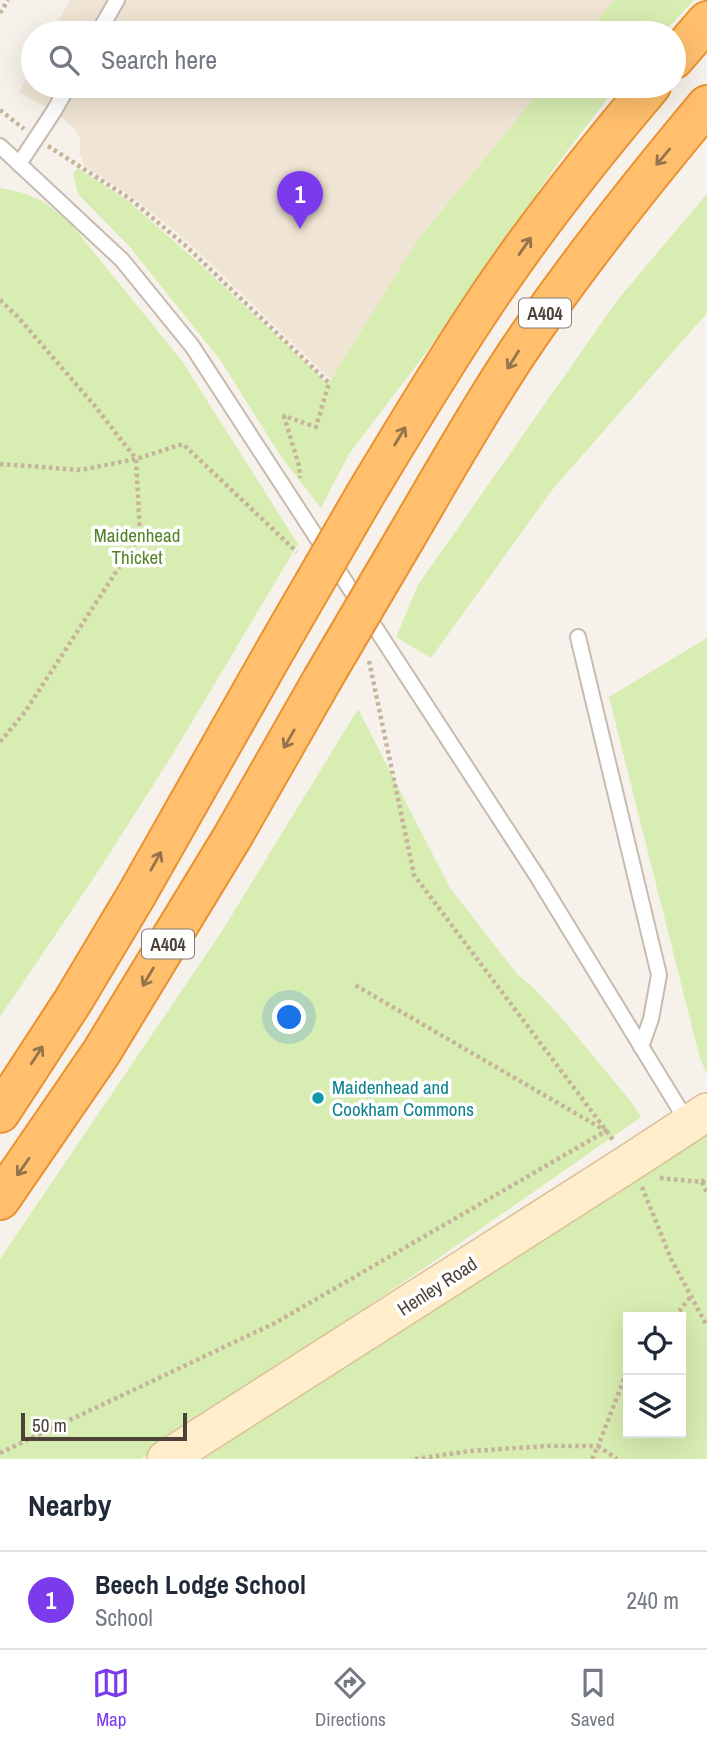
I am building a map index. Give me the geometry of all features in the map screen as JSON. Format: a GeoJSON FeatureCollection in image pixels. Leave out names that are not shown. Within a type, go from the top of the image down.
{"type":"FeatureCollection","features":[{"type":"Feature","properties":{"kind":"highway"},"geometry":{"type":"LineString","coordinates":[[686,45],[707,21]]}},
{"type":"Feature","properties":{"kind":"highway","name":"A404"},"geometry":{"type":"LineString","coordinates":[[0,1113],[73,1001],[365,495],[491,293],[552,207],[641,98]]}},
{"type":"Feature","properties":{"kind":"highway","name":"A404"},"geometry":{"type":"LineString","coordinates":[[0,1200],[101,1053],[233,836],[457,449],[519,351],[638,187],[707,105]]}},
{"type":"Feature","properties":{"kind":"street","name":"Henley Road"},"geometry":{"type":"LineString","coordinates":[[166,1459],[641,1173],[698,1118]]}},
{"type":"Feature","properties":{"kind":"lane"},"geometry":{"type":"LineString","coordinates":[[105,21],[117,0]]}},
{"type":"Feature","properties":{"kind":"lane"},"geometry":{"type":"LineString","coordinates":[[19,164],[61,98]]}},
{"type":"Feature","properties":{"kind":"lane"},"geometry":{"type":"LineString","coordinates":[[0,146],[122,260],[192,346],[537,876],[641,1047],[698,1118]]}},
{"type":"Feature","properties":{"kind":"lane"},"geometry":{"type":"LineString","coordinates":[[578,637],[659,975],[651,1019],[641,1047]]}},
{"type":"Feature","properties":{"kind":"path"},"geometry":{"type":"LineString","coordinates":[[0,13],[8,0]]}},
{"type":"Feature","properties":{"kind":"path"},"geometry":{"type":"LineString","coordinates":[[0,110],[36,139],[129,198],[187,247],[329,383],[316,427],[284,416],[299,466],[301,515],[297,552],[183,444],[136,459],[81,470],[0,464]]}},
{"type":"Feature","properties":{"kind":"path"},"geometry":{"type":"LineString","coordinates":[[0,300],[94,405],[136,459],[140,535],[25,712],[0,742]]}},
{"type":"Feature","properties":{"kind":"path"},"geometry":{"type":"LineString","coordinates":[[369,660],[414,875],[606,1131],[641,1173],[671,1259],[707,1326]]}},
{"type":"Feature","properties":{"kind":"path"},"geometry":{"type":"LineString","coordinates":[[355,985],[606,1131]]}},
{"type":"Feature","properties":{"kind":"path"},"geometry":{"type":"LineString","coordinates":[[0,1453],[275,1324],[606,1131]]}},
{"type":"Feature","properties":{"kind":"path"},"geometry":{"type":"LineString","coordinates":[[641,1173],[704,1180],[707,1193]]}},
{"type":"Feature","properties":{"kind":"path"},"geometry":{"type":"LineString","coordinates":[[679,1312],[691,1296]]}},
{"type":"Feature","properties":{"kind":"path"},"geometry":{"type":"LineString","coordinates":[[592,1459],[626,1375]]}},
{"type":"Feature","properties":{"kind":"path"},"geometry":{"type":"LineString","coordinates":[[415,1459],[471,1451],[549,1446],[598,1446],[617,1459]]}},
{"type":"Feature","properties":{"kind":"shaded area"},"geometry":{"type":"Polygon","coordinates":[[[70,0],[614,0],[597,21],[58,21],[70,0]]]}},
{"type":"Feature","properties":{"kind":"shaded area"},"geometry":{"type":"Polygon","coordinates":[[[29,98],[534,98],[417,241],[332,381],[187,241],[130,195],[84,166],[80,154],[80,139],[75,129],[54,111],[29,98]]]}},
{"type":"Feature","properties":{"kind":"green space"},"geometry":{"type":"Polygon","coordinates":[[[614,0],[694,0],[674,21],[597,21],[614,0]]]}},
{"type":"Feature","properties":{"kind":"green space"},"geometry":{"type":"Polygon","coordinates":[[[534,98],[608,98],[561,159],[434,342],[349,454],[321,508],[282,458],[221,361],[129,246],[78,194],[73,173],[78,168],[128,201],[329,383],[417,241],[534,98]]]}},
{"type":"Feature","properties":{"kind":"green space","name":"Maidenhead Thicket"},"geometry":{"type":"Polygon","coordinates":[[[0,188],[43,201],[71,224],[182,361],[298,544],[171,757],[0,1017],[0,188]]]}},
{"type":"Feature","properties":{"kind":"green space"},"geometry":{"type":"Polygon","coordinates":[[[707,194],[707,313],[553,489],[431,658],[396,637],[418,585],[619,298],[707,194]]]}},
{"type":"Feature","properties":{"kind":"green space"},"geometry":{"type":"Polygon","coordinates":[[[707,638],[707,1073],[700,1059],[609,697],[707,638]]]}},
{"type":"Feature","properties":{"kind":"green space"},"geometry":{"type":"Polygon","coordinates":[[[358,709],[450,888],[517,974],[534,988],[566,1023],[641,1117],[423,1269],[141,1459],[0,1459],[0,1259],[222,931],[358,709]]]}},
{"type":"Feature","properties":{"kind":"green space"},"geometry":{"type":"Polygon","coordinates":[[[707,1127],[707,1459],[194,1459],[707,1127]]]}},
{"type":"Feature","properties":{"kind":"place","name":"Beech Lodge School"},"geometry":{"type":"Point","coordinates":[300,229]}},
{"type":"Feature","properties":{"kind":"place","name":"Maidenhead and Cookham Commons"},"geometry":{"type":"Point","coordinates":[318,1098]}}]}
